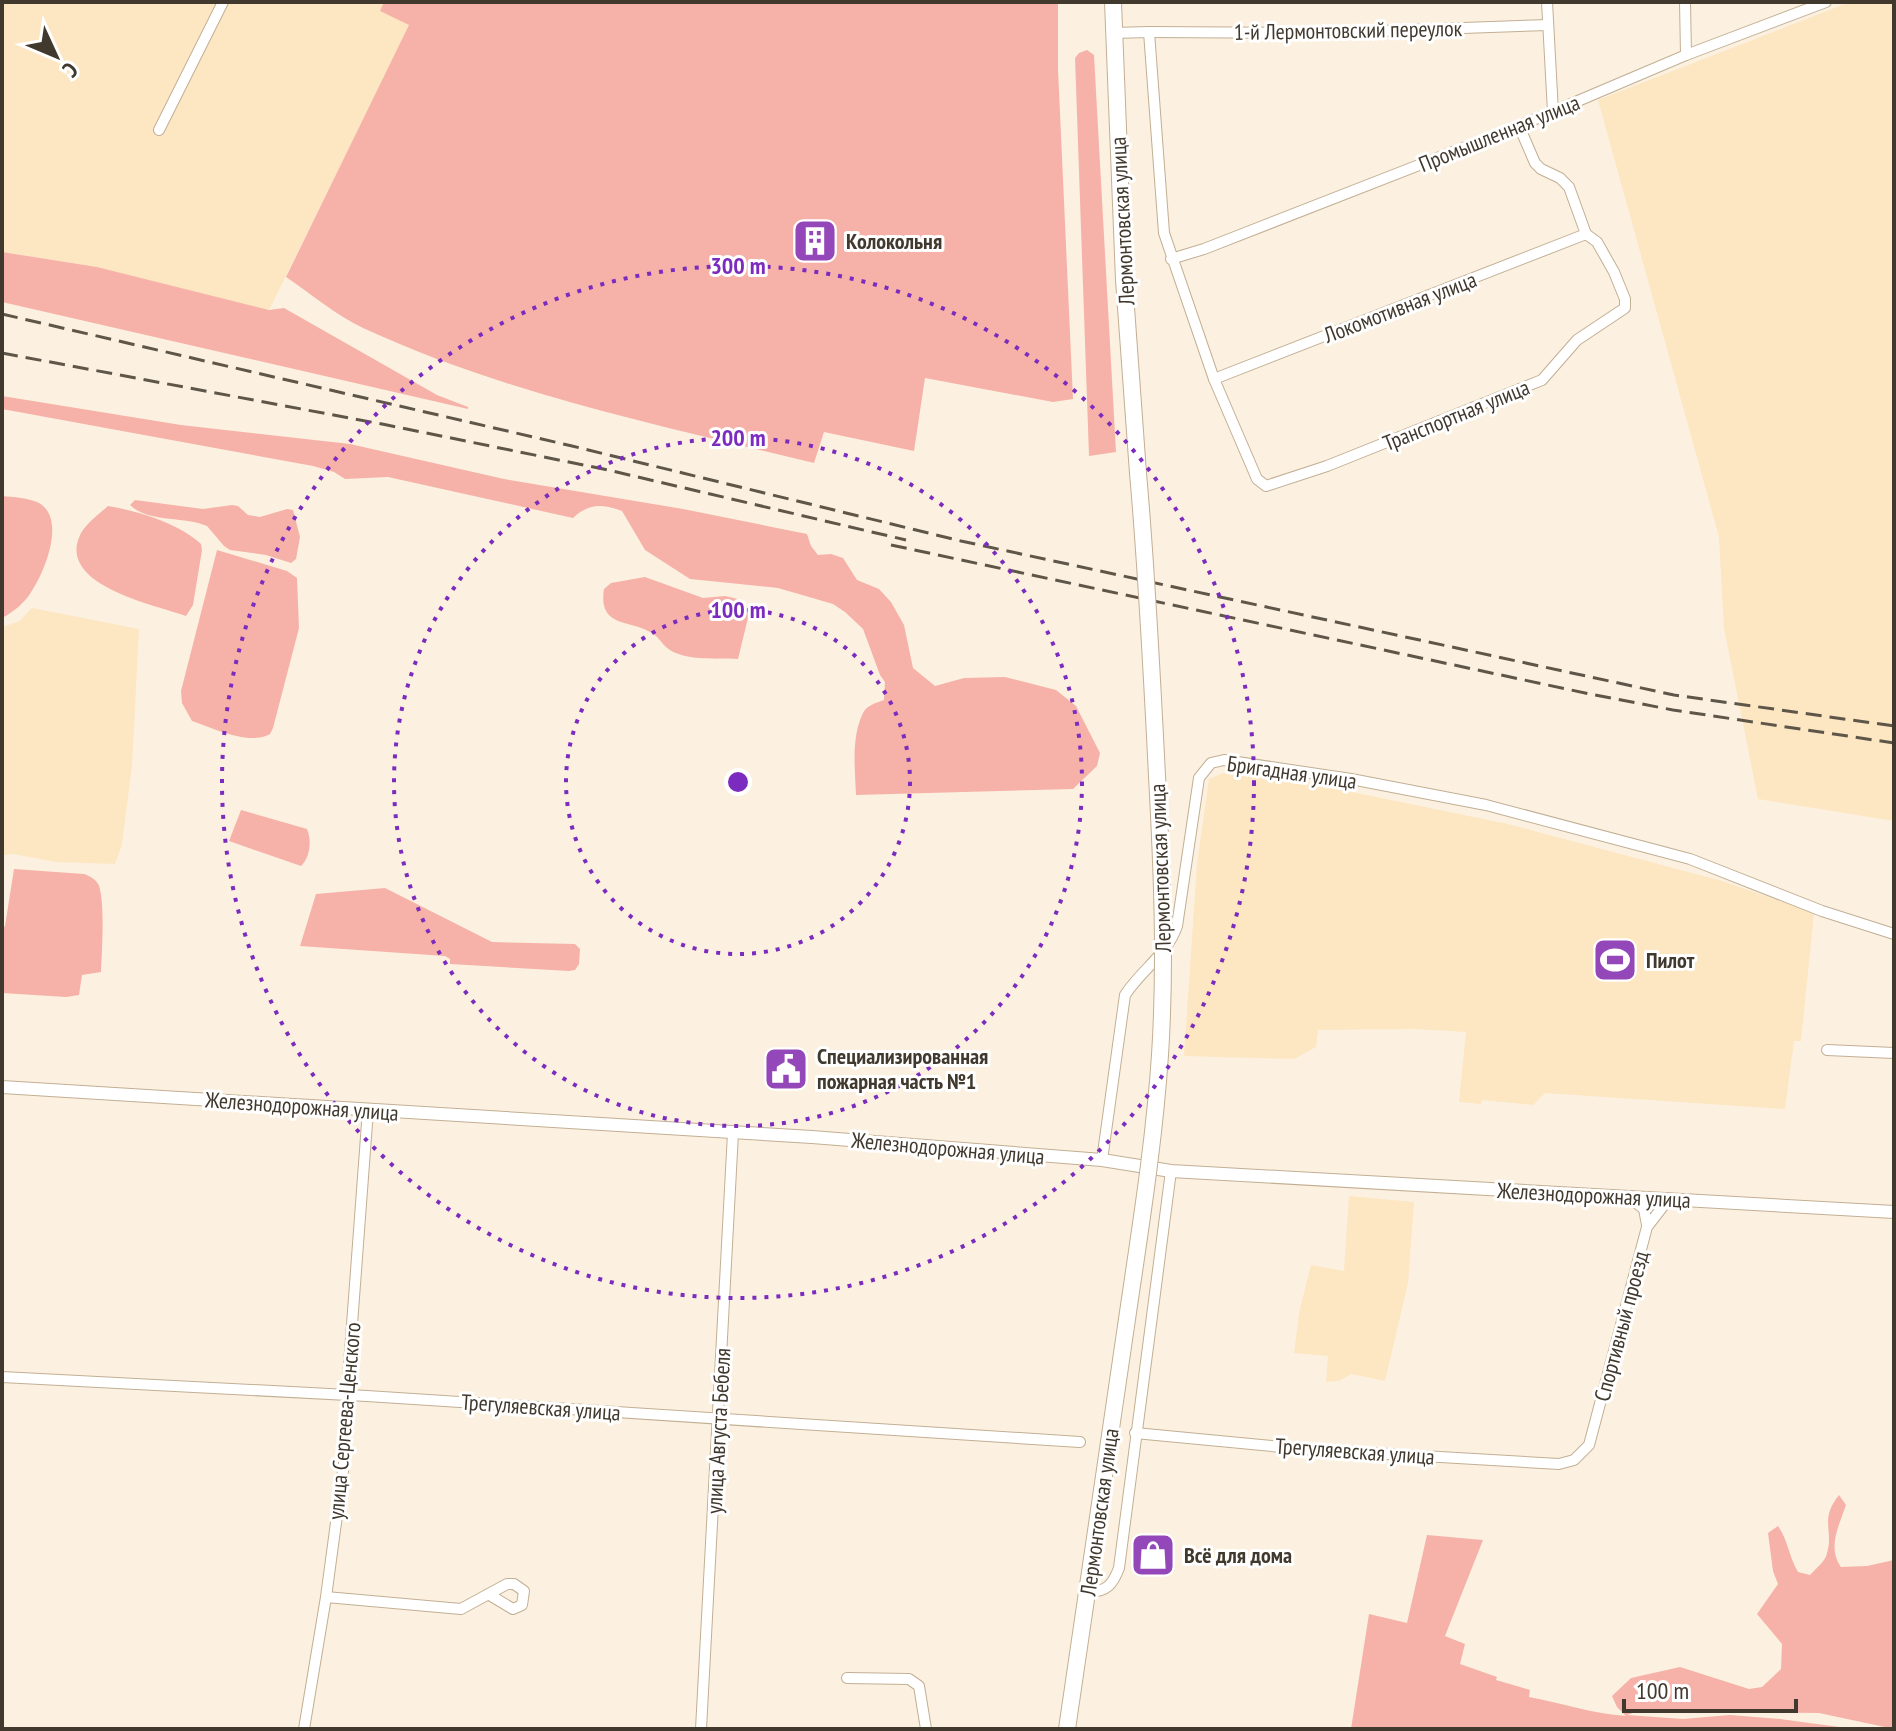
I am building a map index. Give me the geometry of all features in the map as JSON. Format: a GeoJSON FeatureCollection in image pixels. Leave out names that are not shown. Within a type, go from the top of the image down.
{"type":"FeatureCollection","features":[{"type":"Feature","properties":{"kind":"main road","name":"Лермонтовская улица"},"geometry":{"type":"LineString","coordinates":[[1067,1729],[1152,1149],[1163,966],[1162,856],[1153,683],[1124,280],[1113,2]]}},
{"type":"Feature","properties":{"kind":"street"},"geometry":{"type":"LineString","coordinates":[[159,130],[223,2]]}},
{"type":"Feature","properties":{"kind":"street"},"geometry":{"type":"LineString","coordinates":[[1547,2],[1553,112]]}},
{"type":"Feature","properties":{"kind":"street"},"geometry":{"type":"LineString","coordinates":[[1685,2],[1686,55]]}},
{"type":"Feature","properties":{"kind":"street","name":"Промышленная улица"},"geometry":{"type":"LineString","coordinates":[[1171,259],[1204,249],[1519,126],[1686,55],[1826,2]]}},
{"type":"Feature","properties":{"kind":"street","name":"1-й Лермонтовский переулок"},"geometry":{"type":"LineString","coordinates":[[1114,33],[1323,33],[1548,25]]}},
{"type":"Feature","properties":{"kind":"street"},"geometry":{"type":"LineString","coordinates":[[1149,32],[1164,233],[1214,379]]}},
{"type":"Feature","properties":{"kind":"street"},"geometry":{"type":"LineString","coordinates":[[1519,126],[1535,163],[1569,187],[1586,234]]}},
{"type":"Feature","properties":{"kind":"street","name":"Транспортная улица"},"geometry":{"type":"LineString","coordinates":[[1214,379],[1257,479],[1266,486],[1327,466],[1542,380],[1577,340],[1625,308],[1625,299],[1614,272],[1597,242],[1586,234]]}},
{"type":"Feature","properties":{"kind":"street","name":"Локомотивная улица"},"geometry":{"type":"LineString","coordinates":[[1214,379],[1586,234]]}},
{"type":"Feature","properties":{"kind":"street","name":"Бригадная улица"},"geometry":{"type":"LineString","coordinates":[[1102,1160],[1125,995],[1134,981],[1172,941],[1177,926],[1199,778],[1211,763],[1224,760],[1351,779],[1486,805],[1690,859],[1894,934]]}},
{"type":"Feature","properties":{"kind":"street"},"geometry":{"type":"LineString","coordinates":[[1827,1050],[1894,1053]]}},
{"type":"Feature","properties":{"kind":"street","name":"Железнодорожная улица"},"geometry":{"type":"LineString","coordinates":[[2,1088],[873,1141],[1102,1160],[1171,1171],[1894,1212]]}},
{"type":"Feature","properties":{"kind":"street","name":"улица Сергеева-Ценского"},"geometry":{"type":"LineString","coordinates":[[304,1729],[345,1456],[368,1110]]}},
{"type":"Feature","properties":{"kind":"street","name":"улица Августа Бебеля"},"geometry":{"type":"LineString","coordinates":[[701,1729],[733,1133]]}},
{"type":"Feature","properties":{"kind":"street"},"geometry":{"type":"LineString","coordinates":[[1088,1592],[1103,1590],[1113,1584],[1119,1568],[1171,1171]]}},
{"type":"Feature","properties":{"kind":"street"},"geometry":{"type":"LineString","coordinates":[[1627,1196],[1644,1209],[1647,1227]]}},
{"type":"Feature","properties":{"kind":"street","name":"Спортивный проезд"},"geometry":{"type":"LineString","coordinates":[[1574,1460],[1589,1445],[1647,1227],[1664,1205],[1676,1198]]}},
{"type":"Feature","properties":{"kind":"street","name":"Трегуляевская улица"},"geometry":{"type":"LineString","coordinates":[[2,1377],[348,1395],[1080,1442]]}},
{"type":"Feature","properties":{"kind":"street","name":"Трегуляевская улица"},"geometry":{"type":"LineString","coordinates":[[1135,1433],[1318,1450],[1559,1464],[1574,1460]]}},
{"type":"Feature","properties":{"kind":"street"},"geometry":{"type":"LineString","coordinates":[[326,1597],[461,1609],[488,1594]]}},
{"type":"Feature","properties":{"kind":"street"},"geometry":{"type":"LineString","coordinates":[[847,1678],[909,1679],[919,1686],[926,1729]]}},
{"type":"Feature","properties":{"kind":"shaded area"},"geometry":{"type":"Polygon","coordinates":[[[2,2],[384,2],[381,11],[410,25],[269,310],[97,267],[2,252],[2,2]]]}},
{"type":"Feature","properties":{"kind":"shaded area"},"geometry":{"type":"Polygon","coordinates":[[[384,2],[1058,2],[1058,69],[1073,399],[1053,402],[925,378],[914,451],[824,432],[814,463],[528,390],[417,351],[353,323],[286,277],[409,25],[380,11],[384,2]]]}},
{"type":"Feature","properties":{"kind":"shaded area"},"geometry":{"type":"Polygon","coordinates":[[[1850,2],[1894,2],[1894,821],[1758,799],[1724,628],[1719,537],[1598,100],[1850,2]]]}},
{"type":"Feature","properties":{"kind":"shaded area"},"geometry":{"type":"Polygon","coordinates":[[[1087,50],[1094,55],[1116,452],[1089,456],[1075,58],[1087,50]]]}},
{"type":"Feature","properties":{"kind":"shaded area"},"geometry":{"type":"Polygon","coordinates":[[[2,252],[97,267],[269,310],[284,308],[437,395],[468,409],[2,302],[2,252]]]}},
{"type":"Feature","properties":{"kind":"shaded area"},"geometry":{"type":"Polygon","coordinates":[[[2,396],[181,425],[350,444],[504,479],[683,509],[807,534],[818,555],[831,554],[843,558],[857,580],[879,589],[891,602],[904,625],[913,668],[935,686],[964,678],[1005,677],[1056,690],[1076,706],[1100,753],[1097,766],[1073,789],[856,795],[855,754],[859,722],[867,708],[884,700],[885,682],[863,629],[833,604],[778,588],[690,579],[645,550],[622,511],[615,509],[590,507],[573,518],[388,477],[345,479],[313,466],[2,409],[2,396]]]}},
{"type":"Feature","properties":{"kind":"shaded area"},"geometry":{"type":"Polygon","coordinates":[[[2,496],[39,503],[47,511],[52,534],[36,585],[21,605],[2,618],[2,496]]]}},
{"type":"Feature","properties":{"kind":"shaded area"},"geometry":{"type":"Polygon","coordinates":[[[135,500],[203,509],[232,505],[248,515],[260,517],[293,510],[300,537],[296,559],[291,563],[266,555],[230,550],[207,526],[138,511],[130,505],[135,500]]]}},
{"type":"Feature","properties":{"kind":"shaded area"},"geometry":{"type":"Polygon","coordinates":[[[108,506],[157,519],[201,544],[193,605],[186,616],[112,590],[94,579],[82,566],[76,551],[81,533],[108,506]]]}},
{"type":"Feature","properties":{"kind":"shaded area"},"geometry":{"type":"Polygon","coordinates":[[[217,550],[287,571],[297,578],[299,628],[273,728],[270,734],[261,737],[231,735],[192,721],[182,703],[181,691],[217,550]]]}},
{"type":"Feature","properties":{"kind":"shaded area"},"geometry":{"type":"Polygon","coordinates":[[[645,577],[703,598],[725,596],[738,599],[748,608],[749,614],[738,659],[677,654],[652,633],[610,616],[603,602],[604,589],[611,583],[645,577]]]}},
{"type":"Feature","properties":{"kind":"shaded area"},"geometry":{"type":"Polygon","coordinates":[[[32,608],[139,629],[132,765],[122,844],[115,864],[56,862],[13,854],[3,855],[2,861],[2,627],[20,621],[32,608]]]}},
{"type":"Feature","properties":{"kind":"shaded area"},"geometry":{"type":"Polygon","coordinates":[[[1223,773],[1308,783],[1508,824],[1722,881],[1814,913],[1801,1041],[1794,1041],[1785,1109],[1545,1093],[1533,1105],[1482,1100],[1481,1104],[1459,1102],[1466,1032],[1318,1030],[1316,1047],[1294,1059],[1184,1056],[1197,864],[1209,779],[1223,773]]]}},
{"type":"Feature","properties":{"kind":"shaded area"},"geometry":{"type":"Polygon","coordinates":[[[241,810],[307,829],[309,849],[301,866],[229,841],[241,810]]]}},
{"type":"Feature","properties":{"kind":"shaded area"},"geometry":{"type":"Polygon","coordinates":[[[14,869],[84,874],[98,884],[103,916],[101,972],[82,975],[79,995],[2,993],[2,929],[14,869]]]}},
{"type":"Feature","properties":{"kind":"shaded area"},"geometry":{"type":"Polygon","coordinates":[[[385,888],[492,942],[575,944],[580,949],[579,964],[575,970],[569,971],[450,964],[450,959],[445,956],[300,946],[316,894],[385,888]]]}},
{"type":"Feature","properties":{"kind":"shaded area"},"geometry":{"type":"Polygon","coordinates":[[[1349,1196],[1414,1202],[1408,1283],[1385,1381],[1351,1374],[1339,1381],[1326,1382],[1328,1356],[1294,1353],[1299,1313],[1311,1265],[1344,1271],[1349,1196]]]}},
{"type":"Feature","properties":{"kind":"shaded area"},"geometry":{"type":"Polygon","coordinates":[[[1839,1495],[1846,1505],[1835,1544],[1841,1567],[1867,1566],[1894,1560],[1894,1729],[1819,1713],[1639,1711],[1627,1715],[1683,1719],[1730,1715],[1854,1729],[1351,1729],[1369,1614],[1407,1623],[1427,1535],[1483,1540],[1445,1636],[1465,1644],[1460,1664],[1497,1677],[1496,1680],[1530,1690],[1529,1697],[1626,1716],[1612,1696],[1631,1678],[1680,1667],[1749,1689],[1762,1687],[1781,1669],[1782,1644],[1757,1614],[1778,1584],[1773,1571],[1768,1533],[1778,1526],[1798,1572],[1810,1575],[1826,1556],[1829,1545],[1828,1518],[1839,1495]]]}},
{"type":"Feature","properties":{"kind":"railway"},"geometry":{"type":"LineString","coordinates":[[2,314],[572,446],[961,541],[1674,695],[1894,726]]}},
{"type":"Feature","properties":{"kind":"railway"},"geometry":{"type":"LineString","coordinates":[[2,353],[608,470],[906,540]]}},
{"type":"Feature","properties":{"kind":"railway"},"geometry":{"type":"LineString","coordinates":[[891,545],[1590,694],[1673,710],[1894,743]]}},
{"type":"Feature","properties":{"kind":"place","name":"Колокольня"},"geometry":{"type":"Point","coordinates":[815,241]}},
{"type":"Feature","properties":{"kind":"place","name":"Пилот"},"geometry":{"type":"Point","coordinates":[1615,960]}},
{"type":"Feature","properties":{"kind":"place","name":"Специализированная пожарная часть №1"},"geometry":{"type":"Point","coordinates":[786,1069]}},
{"type":"Feature","properties":{"kind":"place","name":"Всё для дома"},"geometry":{"type":"Point","coordinates":[1153,1555]}}]}
